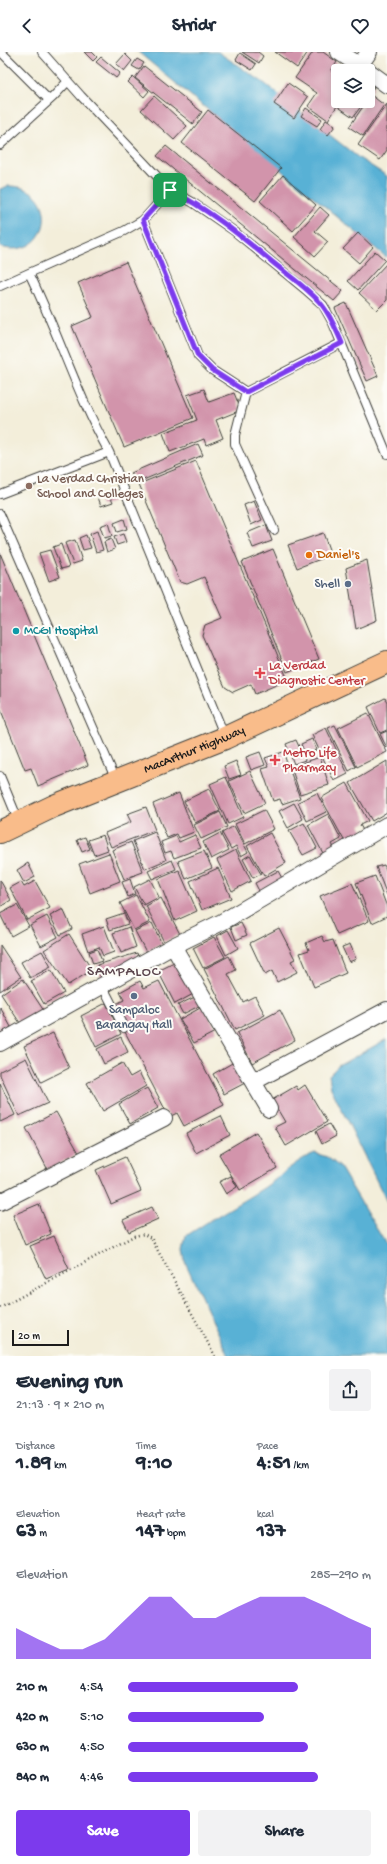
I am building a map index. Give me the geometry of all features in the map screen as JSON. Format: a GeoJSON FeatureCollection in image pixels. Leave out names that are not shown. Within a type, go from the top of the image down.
{"type":"FeatureCollection","features":[{"type":"Feature","properties":{"kind":"highway","name":"MacArthur Highway"},"geometry":{"type":"LineString","coordinates":[[10,827],[116,780],[225,738],[387,662]]}},
{"type":"Feature","properties":{"kind":"street"},"geometry":{"type":"LineString","coordinates":[[339,52],[357,64]]}},
{"type":"Feature","properties":{"kind":"street"},"geometry":{"type":"LineString","coordinates":[[366,64],[369,52]]}},
{"type":"Feature","properties":{"kind":"street"},"geometry":{"type":"LineString","coordinates":[[375,76],[387,85]]}},
{"type":"Feature","properties":{"kind":"street"},"geometry":{"type":"LineString","coordinates":[[0,1043],[173,946],[222,922],[387,825]]}},
{"type":"Feature","properties":{"kind":"street"},"geometry":{"type":"LineString","coordinates":[[173,946],[269,1109]]}},
{"type":"Feature","properties":{"kind":"street"},"geometry":{"type":"LineString","coordinates":[[253,1082],[387,1010]]}},
{"type":"Feature","properties":{"kind":"street"},"geometry":{"type":"LineString","coordinates":[[0,1202],[166,1117]]}},
{"type":"Feature","properties":{"kind":"lane"},"geometry":{"type":"LineString","coordinates":[[1,52],[49,100]]}},
{"type":"Feature","properties":{"kind":"lane"},"geometry":{"type":"LineString","coordinates":[[42,52],[170,190],[192,202],[234,231],[307,290],[323,305],[342,343],[387,454]]}},
{"type":"Feature","properties":{"kind":"lane"},"geometry":{"type":"LineString","coordinates":[[0,145],[68,81]]}},
{"type":"Feature","properties":{"kind":"lane"},"geometry":{"type":"LineString","coordinates":[[0,286],[124,231],[143,220],[170,190]]}},
{"type":"Feature","properties":{"kind":"lane"},"geometry":{"type":"LineString","coordinates":[[143,220],[198,356],[212,370],[246,392]]}},
{"type":"Feature","properties":{"kind":"lane"},"geometry":{"type":"LineString","coordinates":[[29,273],[45,306],[98,432],[109,452],[225,738]]}},
{"type":"Feature","properties":{"kind":"lane"},"geometry":{"type":"LineString","coordinates":[[274,530],[236,444],[235,436],[246,392],[342,343]]}},
{"type":"Feature","properties":{"kind":"lane"},"geometry":{"type":"LineString","coordinates":[[0,494],[109,452]]}},
{"type":"Feature","properties":{"kind":"lane"},"geometry":{"type":"LineString","coordinates":[[0,514],[116,780]]}},
{"type":"Feature","properties":{"kind":"lane"},"geometry":{"type":"LineString","coordinates":[[0,776],[10,827]]}},
{"type":"Feature","properties":{"kind":"lane"},"geometry":{"type":"LineString","coordinates":[[102,985],[124,1028]]}},
{"type":"Feature","properties":{"kind":"path"},"geometry":{"type":"LineString","coordinates":[[0,1308],[134,1236],[144,1234],[151,1238],[215,1356]]}},
{"type":"Feature","properties":{"kind":"water"},"geometry":{"type":"Polygon","coordinates":[[[138,52],[218,52],[264,83],[359,158],[387,176],[387,258],[138,52]]]}},
{"type":"Feature","properties":{"kind":"water"},"geometry":{"type":"Polygon","coordinates":[[[8,186],[25,189],[37,197],[43,209],[44,222],[40,234],[31,244],[18,249],[0,247],[0,189],[8,186]]]}},
{"type":"Feature","properties":{"kind":"water"},"geometry":{"type":"Polygon","coordinates":[[[387,1039],[387,1202],[331,1088],[329,1075],[338,1066],[387,1039]]]}},
{"type":"Feature","properties":{"kind":"water"},"geometry":{"type":"Polygon","coordinates":[[[315,1153],[327,1157],[340,1167],[387,1246],[387,1356],[229,1356],[185,1262],[183,1249],[186,1236],[265,1187],[301,1160],[315,1153]]]}},
{"type":"Feature","properties":{"kind":"building"},"geometry":{"type":"Polygon","coordinates":[[[84,52],[92,52],[97,57],[93,61],[84,52]]]}},
{"type":"Feature","properties":{"kind":"building"},"geometry":{"type":"Polygon","coordinates":[[[242,52],[258,52],[263,56],[259,63],[242,52]]]}},
{"type":"Feature","properties":{"kind":"building"},"geometry":{"type":"Polygon","coordinates":[[[275,52],[308,52],[297,68],[275,52]]]}},
{"type":"Feature","properties":{"kind":"building"},"geometry":{"type":"Polygon","coordinates":[[[313,52],[323,52],[337,62],[336,64],[331,64],[331,108],[336,108],[328,120],[308,106],[317,93],[295,78],[313,52]]]}},
{"type":"Feature","properties":{"kind":"building"},"geometry":{"type":"Polygon","coordinates":[[[240,53],[256,64],[252,70],[236,60],[240,53]]]}},
{"type":"Feature","properties":{"kind":"building"},"geometry":{"type":"Polygon","coordinates":[[[125,54],[132,61],[124,71],[116,64],[125,54]]]}},
{"type":"Feature","properties":{"kind":"building"},"geometry":{"type":"Polygon","coordinates":[[[101,57],[120,73],[116,78],[96,62],[101,57]]]}},
{"type":"Feature","properties":{"kind":"building"},"geometry":{"type":"Polygon","coordinates":[[[137,59],[144,63],[139,70],[132,66],[137,59]]]}},
{"type":"Feature","properties":{"kind":"building"},"geometry":{"type":"Polygon","coordinates":[[[144,66],[202,112],[193,124],[135,78],[144,66]]]}},
{"type":"Feature","properties":{"kind":"building"},"geometry":{"type":"Polygon","coordinates":[[[133,77],[149,91],[144,97],[128,82],[133,77]]]}},
{"type":"Feature","properties":{"kind":"building"},"geometry":{"type":"Polygon","coordinates":[[[288,83],[308,97],[294,118],[274,104],[288,83]]]}},
{"type":"Feature","properties":{"kind":"building"},"geometry":{"type":"Polygon","coordinates":[[[154,96],[187,126],[174,140],[141,110],[154,96]]]}},
{"type":"Feature","properties":{"kind":"building"},"geometry":{"type":"Polygon","coordinates":[[[375,98],[384,105],[363,136],[349,127],[362,108],[375,108],[375,98]]]}},
{"type":"Feature","properties":{"kind":"building"},"geometry":{"type":"Polygon","coordinates":[[[387,104],[387,150],[380,160],[358,145],[387,104]]]}},
{"type":"Feature","properties":{"kind":"building"},"geometry":{"type":"Polygon","coordinates":[[[306,108],[322,119],[317,126],[301,116],[306,108]]]}},
{"type":"Feature","properties":{"kind":"building"},"geometry":{"type":"Polygon","coordinates":[[[340,108],[360,108],[353,117],[340,108]]]}},
{"type":"Feature","properties":{"kind":"building"},"geometry":{"type":"Polygon","coordinates":[[[208,110],[281,168],[255,201],[182,143],[208,110]]]}},
{"type":"Feature","properties":{"kind":"building"},"geometry":{"type":"Polygon","coordinates":[[[326,120],[335,126],[328,135],[320,129],[326,120]]]}},
{"type":"Feature","properties":{"kind":"building"},"geometry":{"type":"Polygon","coordinates":[[[166,146],[343,291],[334,301],[157,156],[166,146]]]}},
{"type":"Feature","properties":{"kind":"building"},"geometry":{"type":"Polygon","coordinates":[[[283,175],[316,205],[293,231],[260,201],[283,175]]]}},
{"type":"Feature","properties":{"kind":"building"},"geometry":{"type":"Polygon","coordinates":[[[320,207],[329,215],[315,231],[328,242],[315,256],[294,237],[320,207]]]}},
{"type":"Feature","properties":{"kind":"building"},"geometry":{"type":"Polygon","coordinates":[[[358,233],[373,247],[359,263],[343,249],[358,233]]]}},
{"type":"Feature","properties":{"kind":"building"},"geometry":{"type":"Polygon","coordinates":[[[375,251],[385,260],[358,290],[348,281],[375,251]]]}},
{"type":"Feature","properties":{"kind":"building"},"geometry":{"type":"Polygon","coordinates":[[[126,262],[193,418],[124,447],[72,326],[93,317],[78,283],[126,262]]]}},
{"type":"Feature","properties":{"kind":"building"},"geometry":{"type":"Polygon","coordinates":[[[387,263],[387,300],[377,310],[359,293],[387,263]]]}},
{"type":"Feature","properties":{"kind":"building"},"geometry":{"type":"Polygon","coordinates":[[[346,303],[378,376],[367,381],[335,308],[346,303]]]}},
{"type":"Feature","properties":{"kind":"building"},"geometry":{"type":"Polygon","coordinates":[[[204,389],[209,402],[234,393],[241,410],[216,420],[223,438],[206,445],[204,439],[170,452],[163,433],[197,420],[187,395],[204,389]]]}},
{"type":"Feature","properties":{"kind":"building"},"geometry":{"type":"Polygon","coordinates":[[[198,444],[203,455],[136,483],[131,473],[198,444]]]}},
{"type":"Feature","properties":{"kind":"building"},"geometry":{"type":"Polygon","coordinates":[[[196,461],[288,680],[255,694],[251,684],[233,692],[225,687],[202,635],[205,625],[222,618],[204,577],[187,584],[180,582],[139,484],[196,461]]]}},
{"type":"Feature","properties":{"kind":"building"},"geometry":{"type":"Polygon","coordinates":[[[109,493],[113,502],[101,506],[98,497],[109,493]]]}},
{"type":"Feature","properties":{"kind":"building"},"geometry":{"type":"Polygon","coordinates":[[[254,501],[262,520],[251,525],[244,505],[254,501]]]}},
{"type":"Feature","properties":{"kind":"building"},"geometry":{"type":"Polygon","coordinates":[[[124,519],[127,529],[117,532],[114,523],[124,519]]]}},
{"type":"Feature","properties":{"kind":"building"},"geometry":{"type":"Polygon","coordinates":[[[108,523],[112,536],[104,538],[100,526],[108,523]]]}},
{"type":"Feature","properties":{"kind":"building"},"geometry":{"type":"Polygon","coordinates":[[[266,525],[272,541],[253,548],[247,533],[266,525]]]}},
{"type":"Feature","properties":{"kind":"building"},"geometry":{"type":"Polygon","coordinates":[[[97,531],[103,550],[96,552],[90,534],[97,531]]]}},
{"type":"Feature","properties":{"kind":"building"},"geometry":{"type":"Polygon","coordinates":[[[323,533],[331,555],[297,568],[288,545],[323,533]]]}},
{"type":"Feature","properties":{"kind":"building"},"geometry":{"type":"Polygon","coordinates":[[[123,534],[126,542],[117,545],[114,537],[123,534]]]}},
{"type":"Feature","properties":{"kind":"building"},"geometry":{"type":"Polygon","coordinates":[[[86,535],[91,548],[83,550],[79,538],[86,535]]]}},
{"type":"Feature","properties":{"kind":"building"},"geometry":{"type":"Polygon","coordinates":[[[111,539],[115,549],[107,552],[104,542],[111,539]]]}},
{"type":"Feature","properties":{"kind":"building"},"geometry":{"type":"Polygon","coordinates":[[[75,540],[82,561],[73,564],[65,543],[75,540]]]}},
{"type":"Feature","properties":{"kind":"building"},"geometry":{"type":"Polygon","coordinates":[[[61,544],[69,567],[61,569],[53,547],[61,544]]]}},
{"type":"Feature","properties":{"kind":"building"},"geometry":{"type":"Polygon","coordinates":[[[273,549],[319,659],[287,672],[242,562],[273,549]]]}},
{"type":"Feature","properties":{"kind":"building"},"geometry":{"type":"Polygon","coordinates":[[[50,550],[60,577],[49,581],[39,553],[50,550]]]}},
{"type":"Feature","properties":{"kind":"building","name":"MCGI Hospital"},"geometry":{"type":"Polygon","coordinates":[[[0,553],[88,765],[38,786],[31,768],[25,770],[0,708],[0,553]]]}},
{"type":"Feature","properties":{"kind":"building"},"geometry":{"type":"Polygon","coordinates":[[[367,560],[377,620],[356,629],[346,568],[367,560]]]}},
{"type":"Feature","properties":{"kind":"building"},"geometry":{"type":"Polygon","coordinates":[[[385,698],[387,702],[387,730],[380,733],[368,707],[385,698]]]}},
{"type":"Feature","properties":{"kind":"building"},"geometry":{"type":"Polygon","coordinates":[[[368,713],[387,752],[357,767],[338,728],[368,713]]]}},
{"type":"Feature","properties":{"kind":"building"},"geometry":{"type":"Polygon","coordinates":[[[335,725],[356,767],[349,771],[328,728],[335,725]]]}},
{"type":"Feature","properties":{"kind":"building"},"geometry":{"type":"Polygon","coordinates":[[[326,728],[348,774],[334,781],[312,735],[326,728]]]}},
{"type":"Feature","properties":{"kind":"building"},"geometry":{"type":"Polygon","coordinates":[[[387,731],[387,748],[380,734],[387,731]]]}},
{"type":"Feature","properties":{"kind":"building"},"geometry":{"type":"Polygon","coordinates":[[[312,739],[316,750],[305,754],[301,744],[312,739]]]}},
{"type":"Feature","properties":{"kind":"building"},"geometry":{"type":"Polygon","coordinates":[[[296,740],[305,760],[294,764],[286,744],[296,740]]]}},
{"type":"Feature","properties":{"kind":"building"},"geometry":{"type":"Polygon","coordinates":[[[260,752],[265,765],[251,770],[246,757],[260,752]]]}},
{"type":"Feature","properties":{"kind":"building"},"geometry":{"type":"Polygon","coordinates":[[[283,752],[300,798],[282,804],[280,799],[273,801],[262,769],[269,767],[265,758],[283,752]]]}},
{"type":"Feature","properties":{"kind":"building"},"geometry":{"type":"Polygon","coordinates":[[[320,757],[329,785],[300,794],[291,767],[320,757]]]}},
{"type":"Feature","properties":{"kind":"building"},"geometry":{"type":"Polygon","coordinates":[[[236,761],[241,775],[229,779],[224,766],[236,761]]]}},
{"type":"Feature","properties":{"kind":"building"},"geometry":{"type":"Polygon","coordinates":[[[387,761],[387,812],[372,821],[350,783],[387,761]]]}},
{"type":"Feature","properties":{"kind":"building"},"geometry":{"type":"Polygon","coordinates":[[[250,771],[265,803],[244,813],[229,781],[250,771]]]}},
{"type":"Feature","properties":{"kind":"building"},"geometry":{"type":"Polygon","coordinates":[[[226,777],[243,817],[228,824],[210,784],[226,777]]]}},
{"type":"Feature","properties":{"kind":"building"},"geometry":{"type":"Polygon","coordinates":[[[347,783],[368,821],[360,825],[364,832],[345,842],[321,798],[347,783]]]}},
{"type":"Feature","properties":{"kind":"building"},"geometry":{"type":"Polygon","coordinates":[[[209,789],[220,811],[195,823],[184,801],[209,789]]]}},
{"type":"Feature","properties":{"kind":"building"},"geometry":{"type":"Polygon","coordinates":[[[179,793],[194,832],[179,838],[177,834],[167,838],[153,804],[179,793]]]}},
{"type":"Feature","properties":{"kind":"building"},"geometry":{"type":"Polygon","coordinates":[[[317,793],[326,812],[307,821],[298,802],[317,793]]]}},
{"type":"Feature","properties":{"kind":"building"},"geometry":{"type":"Polygon","coordinates":[[[294,803],[303,819],[288,828],[279,811],[294,803]]]}},
{"type":"Feature","properties":{"kind":"building"},"geometry":{"type":"Polygon","coordinates":[[[146,807],[155,830],[111,847],[105,833],[131,822],[127,814],[146,807]]]}},
{"type":"Feature","properties":{"kind":"building"},"geometry":{"type":"Polygon","coordinates":[[[264,810],[274,829],[245,844],[235,824],[264,810]]]}},
{"type":"Feature","properties":{"kind":"building"},"geometry":{"type":"Polygon","coordinates":[[[220,812],[227,827],[201,839],[194,825],[220,812]]]}},
{"type":"Feature","properties":{"kind":"building"},"geometry":{"type":"Polygon","coordinates":[[[328,814],[341,839],[332,844],[336,851],[325,857],[308,825],[328,814]]]}},
{"type":"Feature","properties":{"kind":"building"},"geometry":{"type":"Polygon","coordinates":[[[304,823],[317,848],[303,855],[289,831],[304,823]]]}},
{"type":"Feature","properties":{"kind":"building"},"geometry":{"type":"Polygon","coordinates":[[[234,826],[248,852],[241,856],[236,846],[231,849],[222,833],[234,826]]]}},
{"type":"Feature","properties":{"kind":"building"},"geometry":{"type":"Polygon","coordinates":[[[155,832],[166,860],[145,869],[133,841],[155,832]]]}},
{"type":"Feature","properties":{"kind":"building"},"geometry":{"type":"Polygon","coordinates":[[[220,833],[229,850],[211,859],[203,842],[220,833]]]}},
{"type":"Feature","properties":{"kind":"building"},"geometry":{"type":"Polygon","coordinates":[[[270,833],[286,863],[264,876],[247,846],[270,833]]]}},
{"type":"Feature","properties":{"kind":"building"},"geometry":{"type":"Polygon","coordinates":[[[103,835],[108,850],[94,855],[88,840],[103,835]]]}},
{"type":"Feature","properties":{"kind":"building"},"geometry":{"type":"Polygon","coordinates":[[[195,835],[201,848],[174,858],[171,851],[165,853],[161,842],[176,836],[179,842],[195,835]]]}},
{"type":"Feature","properties":{"kind":"building"},"geometry":{"type":"Polygon","coordinates":[[[85,837],[90,849],[82,852],[77,840],[85,837]]]}},
{"type":"Feature","properties":{"kind":"building"},"geometry":{"type":"Polygon","coordinates":[[[131,842],[143,872],[124,879],[112,850],[131,842]]]}},
{"type":"Feature","properties":{"kind":"building"},"geometry":{"type":"Polygon","coordinates":[[[236,850],[251,881],[232,891],[217,860],[236,850]]]}},
{"type":"Feature","properties":{"kind":"building"},"geometry":{"type":"Polygon","coordinates":[[[204,851],[212,868],[186,879],[178,861],[204,851]]]}},
{"type":"Feature","properties":{"kind":"building"},"geometry":{"type":"Polygon","coordinates":[[[109,853],[120,881],[90,893],[79,864],[109,853]]]}},
{"type":"Feature","properties":{"kind":"building"},"geometry":{"type":"Polygon","coordinates":[[[250,855],[261,874],[253,878],[243,859],[250,855]]]}},
{"type":"Feature","properties":{"kind":"building"},"geometry":{"type":"Polygon","coordinates":[[[172,860],[176,869],[152,879],[148,871],[172,860]]]}},
{"type":"Feature","properties":{"kind":"building"},"geometry":{"type":"Polygon","coordinates":[[[28,863],[35,877],[24,883],[17,870],[28,863]]]}},
{"type":"Feature","properties":{"kind":"building"},"geometry":{"type":"Polygon","coordinates":[[[384,865],[387,872],[387,895],[376,867],[384,865]]]}},
{"type":"Feature","properties":{"kind":"building"},"geometry":{"type":"Polygon","coordinates":[[[218,868],[231,898],[202,910],[190,881],[218,868]]]}},
{"type":"Feature","properties":{"kind":"building"},"geometry":{"type":"Polygon","coordinates":[[[179,870],[197,911],[175,921],[158,879],[179,870]]]}},
{"type":"Feature","properties":{"kind":"building"},"geometry":{"type":"Polygon","coordinates":[[[278,871],[283,880],[259,891],[255,883],[278,871]]]}},
{"type":"Feature","properties":{"kind":"building"},"geometry":{"type":"Polygon","coordinates":[[[375,876],[387,907],[387,916],[372,923],[356,883],[375,876]]]}},
{"type":"Feature","properties":{"kind":"building"},"geometry":{"type":"Polygon","coordinates":[[[130,879],[135,894],[128,897],[122,882],[130,879]]]}},
{"type":"Feature","properties":{"kind":"building"},"geometry":{"type":"Polygon","coordinates":[[[150,879],[159,897],[144,905],[134,887],[150,879]]]}},
{"type":"Feature","properties":{"kind":"building"},"geometry":{"type":"Polygon","coordinates":[[[0,880],[11,900],[0,907],[0,880]]]}},
{"type":"Feature","properties":{"kind":"building"},"geometry":{"type":"Polygon","coordinates":[[[35,881],[50,908],[27,920],[10,888],[21,882],[24,887],[35,881]]]}},
{"type":"Feature","properties":{"kind":"building"},"geometry":{"type":"Polygon","coordinates":[[[352,883],[369,921],[337,935],[320,896],[352,883]]]}},
{"type":"Feature","properties":{"kind":"building"},"geometry":{"type":"Polygon","coordinates":[[[136,895],[150,922],[134,930],[120,903],[136,895]]]}},
{"type":"Feature","properties":{"kind":"building"},"geometry":{"type":"Polygon","coordinates":[[[161,898],[180,934],[164,942],[146,906],[161,898]]]}},
{"type":"Feature","properties":{"kind":"building"},"geometry":{"type":"Polygon","coordinates":[[[17,905],[29,926],[11,936],[0,914],[17,905]]]}},
{"type":"Feature","properties":{"kind":"building"},"geometry":{"type":"Polygon","coordinates":[[[63,909],[72,929],[60,935],[50,916],[63,909]]]}},
{"type":"Feature","properties":{"kind":"building"},"geometry":{"type":"Polygon","coordinates":[[[124,913],[128,924],[110,930],[106,919],[124,913]]]}},
{"type":"Feature","properties":{"kind":"building"},"geometry":{"type":"Polygon","coordinates":[[[47,916],[58,937],[41,946],[30,925],[47,916]]]}},
{"type":"Feature","properties":{"kind":"building"},"geometry":{"type":"Polygon","coordinates":[[[152,923],[162,944],[146,952],[135,931],[152,923]]]}},
{"type":"Feature","properties":{"kind":"building"},"geometry":{"type":"Polygon","coordinates":[[[241,923],[247,935],[236,940],[231,927],[241,923]]]}},
{"type":"Feature","properties":{"kind":"building"},"geometry":{"type":"Polygon","coordinates":[[[104,926],[114,952],[103,956],[99,947],[88,951],[82,934],[104,926]]]}},
{"type":"Feature","properties":{"kind":"building"},"geometry":{"type":"Polygon","coordinates":[[[129,927],[136,947],[121,953],[113,933],[129,927]]]}},
{"type":"Feature","properties":{"kind":"building"},"geometry":{"type":"Polygon","coordinates":[[[279,928],[295,959],[291,961],[297,972],[277,982],[272,971],[265,975],[250,943],[279,928]]]}},
{"type":"Feature","properties":{"kind":"building"},"geometry":{"type":"Polygon","coordinates":[[[228,930],[238,948],[226,955],[217,936],[228,930]]]}},
{"type":"Feature","properties":{"kind":"building"},"geometry":{"type":"Polygon","coordinates":[[[69,934],[92,970],[68,985],[44,950],[69,934]]]}},
{"type":"Feature","properties":{"kind":"building"},"geometry":{"type":"Polygon","coordinates":[[[322,936],[325,942],[333,940],[346,973],[314,987],[300,953],[309,950],[306,943],[322,936]]]}},
{"type":"Feature","properties":{"kind":"building"},"geometry":{"type":"Polygon","coordinates":[[[214,937],[225,957],[203,968],[193,948],[214,937]]]}},
{"type":"Feature","properties":{"kind":"building"},"geometry":{"type":"Polygon","coordinates":[[[350,944],[356,959],[349,962],[342,947],[350,944]]]}},
{"type":"Feature","properties":{"kind":"building"},"geometry":{"type":"Polygon","coordinates":[[[0,945],[21,977],[0,991],[0,945]]]}},
{"type":"Feature","properties":{"kind":"building"},"geometry":{"type":"Polygon","coordinates":[[[97,949],[102,961],[93,964],[89,952],[97,949]]]}},
{"type":"Feature","properties":{"kind":"building"},"geometry":{"type":"Polygon","coordinates":[[[42,951],[51,967],[30,978],[21,962],[42,951]]]}},
{"type":"Feature","properties":{"kind":"building"},"geometry":{"type":"Polygon","coordinates":[[[137,953],[140,962],[101,978],[97,965],[137,953]]]}},
{"type":"Feature","properties":{"kind":"building"},"geometry":{"type":"Polygon","coordinates":[[[229,956],[236,970],[228,974],[243,1002],[255,996],[265,1015],[235,1030],[204,969],[229,956]]]}},
{"type":"Feature","properties":{"kind":"building"},"geometry":{"type":"Polygon","coordinates":[[[178,961],[195,993],[175,1004],[158,971],[178,961]]]}},
{"type":"Feature","properties":{"kind":"building"},"geometry":{"type":"Polygon","coordinates":[[[51,970],[64,993],[44,1004],[31,981],[51,970]]]}},
{"type":"Feature","properties":{"kind":"building"},"geometry":{"type":"Polygon","coordinates":[[[23,979],[44,1011],[22,1026],[1,994],[23,979]]]}},
{"type":"Feature","properties":{"kind":"building"},"geometry":{"type":"Polygon","coordinates":[[[140,981],[144,988],[159,981],[224,1105],[184,1126],[177,1113],[169,1117],[123,1028],[114,1005],[124,1000],[120,992],[140,981]]]}},
{"type":"Feature","properties":{"kind":"building"},"geometry":{"type":"Polygon","coordinates":[[[197,996],[201,1005],[183,1014],[178,1005],[197,996]]]}},
{"type":"Feature","properties":{"kind":"building"},"geometry":{"type":"Polygon","coordinates":[[[106,1003],[121,1034],[96,1047],[81,1016],[106,1003]]]}},
{"type":"Feature","properties":{"kind":"building"},"geometry":{"type":"Polygon","coordinates":[[[204,1006],[217,1031],[194,1043],[180,1019],[204,1006]]]}},
{"type":"Feature","properties":{"kind":"building"},"geometry":{"type":"Polygon","coordinates":[[[0,1007],[11,1027],[0,1034],[0,1007]]]}},
{"type":"Feature","properties":{"kind":"building"},"geometry":{"type":"Polygon","coordinates":[[[280,1010],[295,1040],[252,1063],[237,1033],[280,1010]]]}},
{"type":"Feature","properties":{"kind":"building"},"geometry":{"type":"Polygon","coordinates":[[[53,1033],[69,1068],[41,1082],[24,1046],[53,1033]]]}},
{"type":"Feature","properties":{"kind":"building"},"geometry":{"type":"Polygon","coordinates":[[[121,1037],[128,1052],[104,1064],[97,1049],[121,1037]]]}},
{"type":"Feature","properties":{"kind":"building"},"geometry":{"type":"Polygon","coordinates":[[[26,1058],[48,1103],[19,1116],[0,1075],[0,1071],[26,1058]]]}},
{"type":"Feature","properties":{"kind":"building"},"geometry":{"type":"Polygon","coordinates":[[[234,1062],[245,1083],[224,1094],[213,1074],[234,1062]]]}},
{"type":"Feature","properties":{"kind":"building"},"geometry":{"type":"Polygon","coordinates":[[[122,1063],[130,1077],[139,1072],[146,1086],[103,1111],[87,1083],[122,1063]]]}},
{"type":"Feature","properties":{"kind":"building"},"geometry":{"type":"Polygon","coordinates":[[[0,1083],[15,1115],[0,1122],[0,1083]]]}},
{"type":"Feature","properties":{"kind":"building"},"geometry":{"type":"Polygon","coordinates":[[[305,1085],[327,1122],[286,1146],[275,1127],[285,1122],[272,1100],[296,1086],[298,1090],[305,1085]]]}},
{"type":"Feature","properties":{"kind":"building"},"geometry":{"type":"Polygon","coordinates":[[[147,1088],[158,1108],[130,1124],[119,1104],[147,1088]]]}},
{"type":"Feature","properties":{"kind":"building"},"geometry":{"type":"Polygon","coordinates":[[[56,1112],[79,1153],[48,1170],[26,1128],[56,1112]]]}},
{"type":"Feature","properties":{"kind":"building"},"geometry":{"type":"Polygon","coordinates":[[[221,1116],[230,1135],[196,1153],[186,1133],[221,1116]]]}},
{"type":"Feature","properties":{"kind":"building"},"geometry":{"type":"Polygon","coordinates":[[[329,1124],[336,1136],[322,1144],[316,1131],[329,1124]]]}},
{"type":"Feature","properties":{"kind":"building"},"geometry":{"type":"Polygon","coordinates":[[[256,1132],[277,1168],[240,1190],[219,1154],[256,1132]]]}},
{"type":"Feature","properties":{"kind":"building"},"geometry":{"type":"Polygon","coordinates":[[[125,1157],[141,1191],[111,1204],[96,1170],[125,1157]]]}},
{"type":"Feature","properties":{"kind":"building"},"geometry":{"type":"Polygon","coordinates":[[[231,1176],[237,1187],[226,1194],[219,1182],[231,1176]]]}},
{"type":"Feature","properties":{"kind":"building"},"geometry":{"type":"Polygon","coordinates":[[[39,1204],[51,1234],[25,1245],[13,1215],[39,1204]]]}},
{"type":"Feature","properties":{"kind":"building"},"geometry":{"type":"Polygon","coordinates":[[[152,1207],[158,1219],[129,1232],[123,1220],[152,1207]]]}},
{"type":"Feature","properties":{"kind":"building"},"geometry":{"type":"Polygon","coordinates":[[[54,1236],[69,1269],[46,1279],[30,1246],[54,1236]]]}},
{"type":"Feature","properties":{"kind":"place","name":"La Verdad Christian School and Colleges"},"geometry":{"type":"Point","coordinates":[29,486]}},
{"type":"Feature","properties":{"kind":"place","name":"Daniel's"},"geometry":{"type":"Point","coordinates":[309,555]}},
{"type":"Feature","properties":{"kind":"place","name":"Shell"},"geometry":{"type":"Point","coordinates":[348,584]}},
{"type":"Feature","properties":{"kind":"place","name":"MCGI Hospital"},"geometry":{"type":"Point","coordinates":[16,631]}},
{"type":"Feature","properties":{"kind":"place","name":"La Verdad Diagnostic Center"},"geometry":{"type":"Point","coordinates":[260,673]}},
{"type":"Feature","properties":{"kind":"place","name":"Metro Life Pharmacy"},"geometry":{"type":"Point","coordinates":[275,760]}},
{"type":"Feature","properties":{"kind":"place","name":"Sampaloc Barangay Hall"},"geometry":{"type":"Point","coordinates":[134,996]}},
{"type":"Feature","properties":{"kind":"district","name":"SAMPALOC"},"geometry":{"type":"Point","coordinates":[124,972]}},
{"type":"Feature","properties":{"kind":"route"},"geometry":{"type":"LineString","coordinates":[[170,190],[192,202],[234,231],[307,290],[323,305],[342,343],[279,373],[246,392],[203,363],[198,356],[143,220],[170,190]]}}]}
